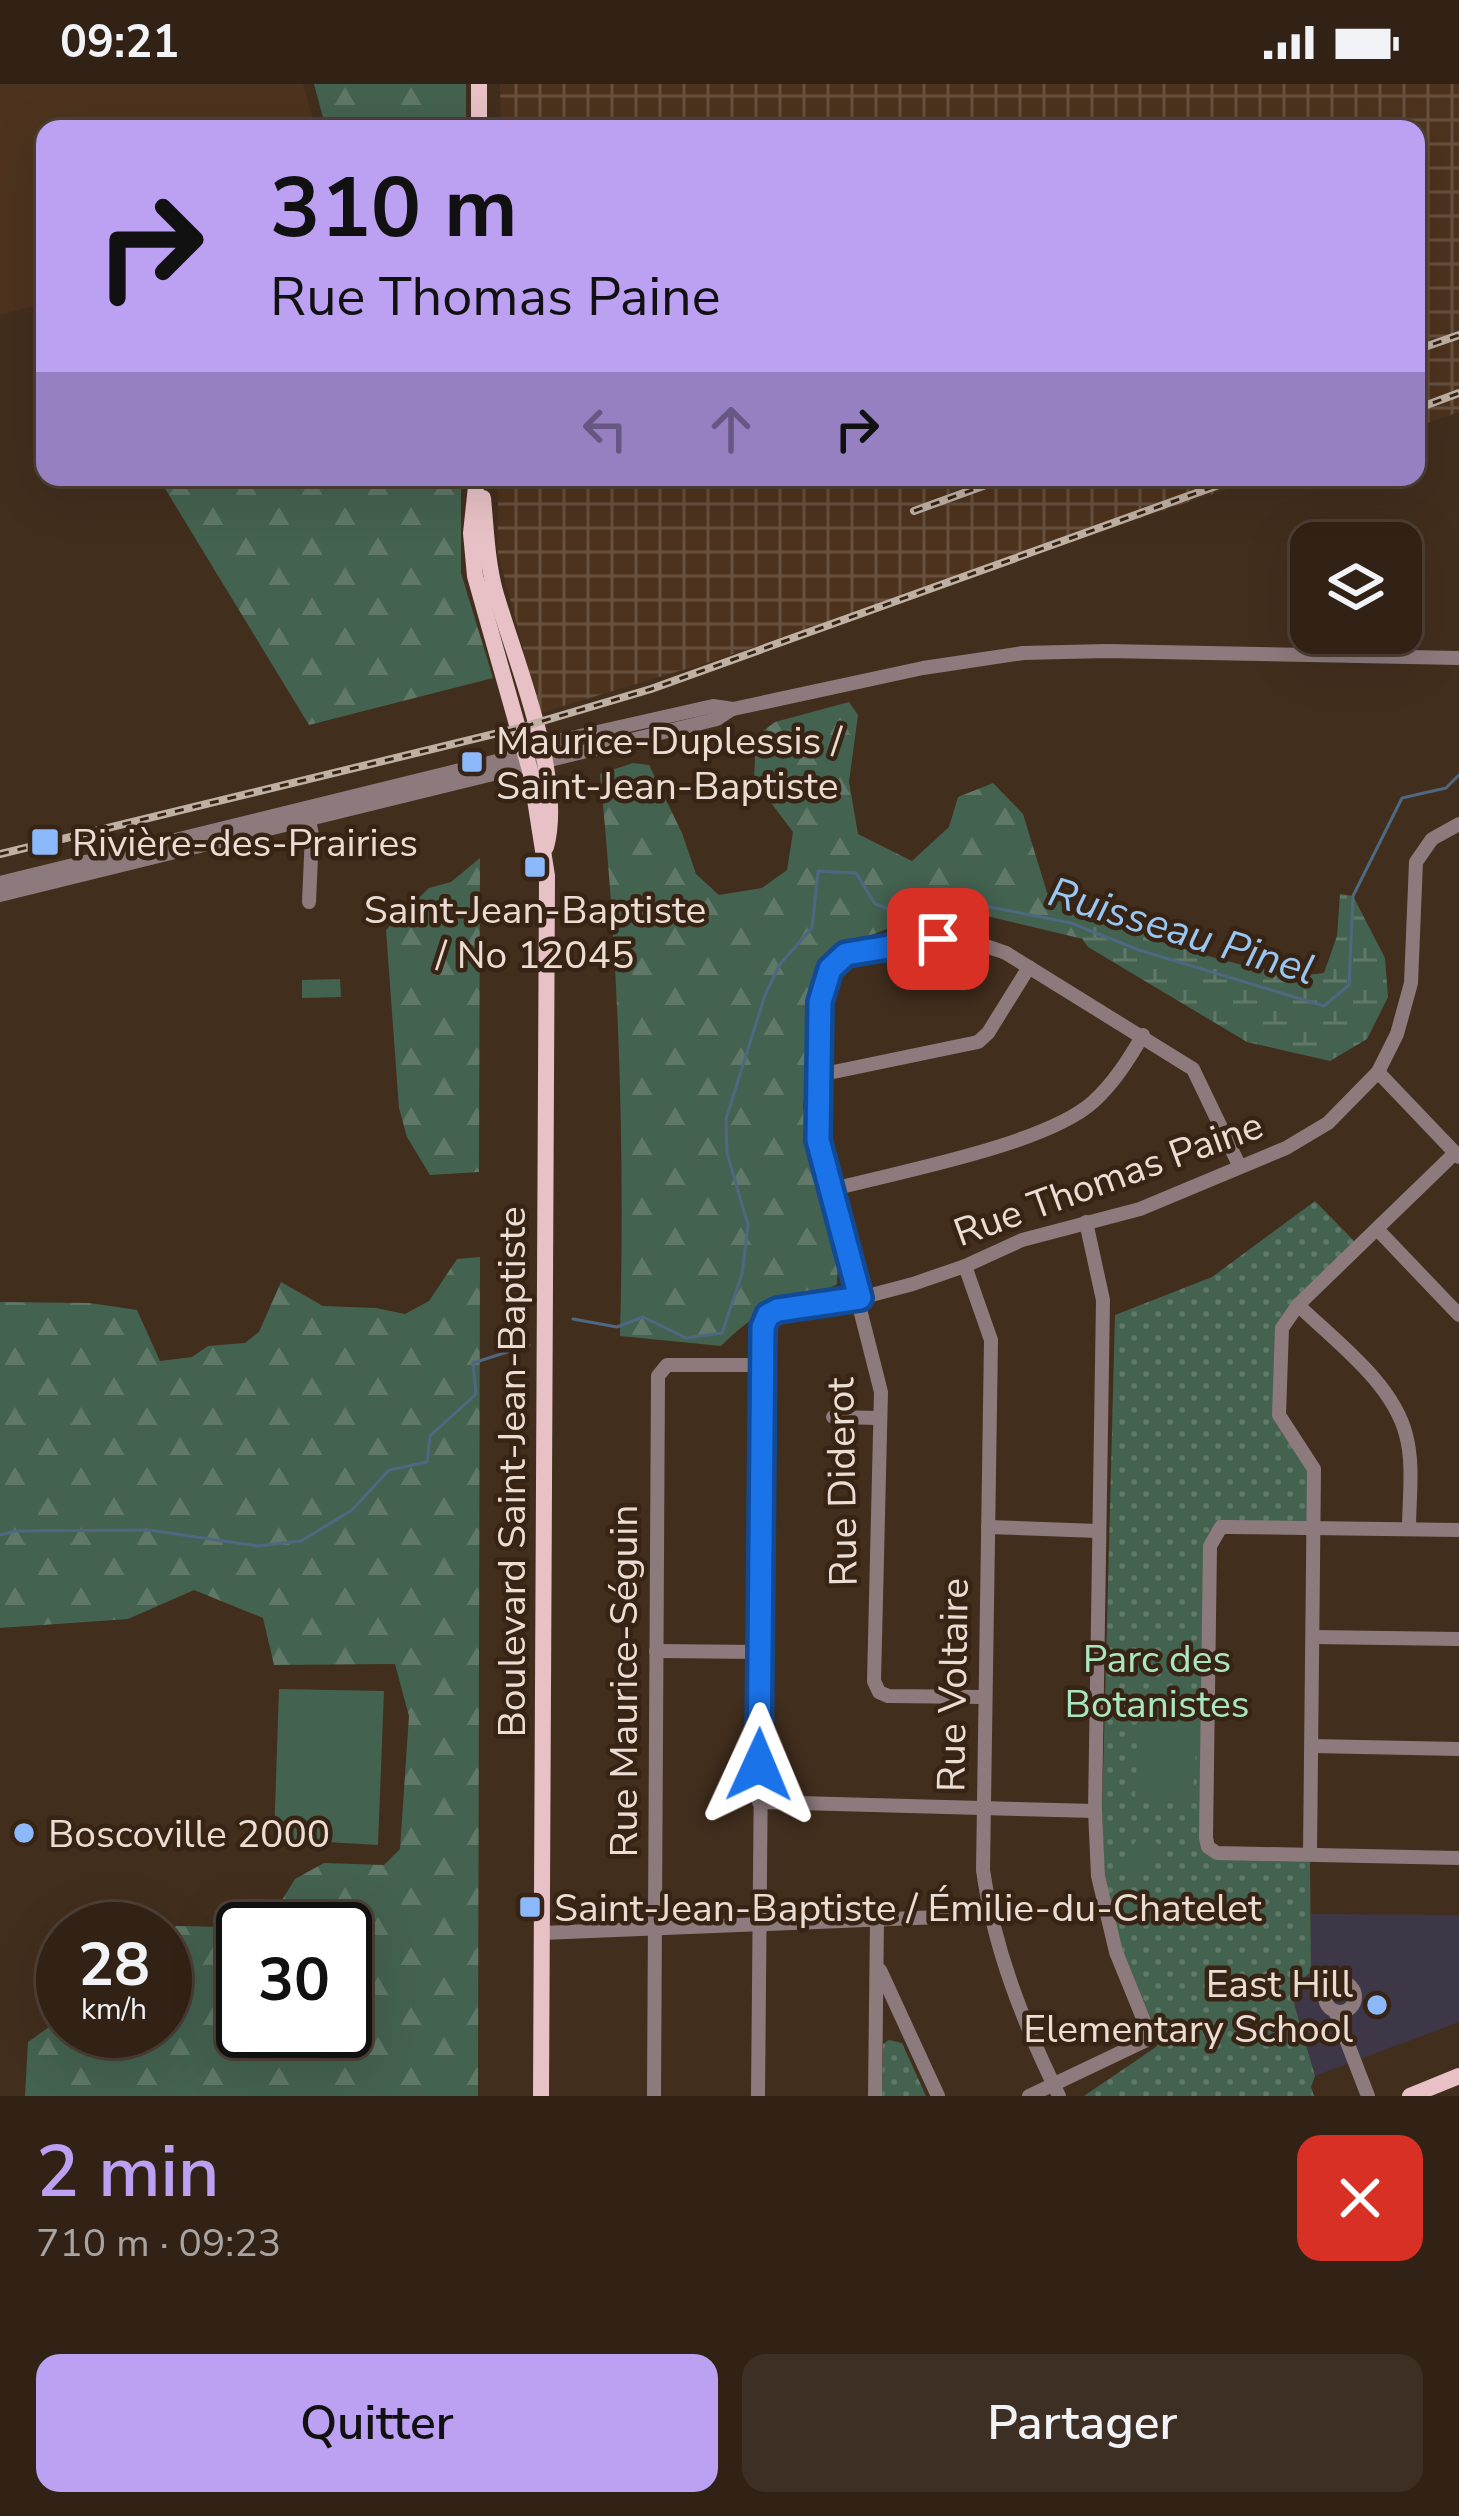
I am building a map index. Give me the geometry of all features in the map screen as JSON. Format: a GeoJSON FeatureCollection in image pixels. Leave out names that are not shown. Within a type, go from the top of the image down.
{"type":"FeatureCollection","features":[{"type":"Feature","properties":{"kind":"main road"},"geometry":{"type":"LineString","coordinates":[[478,84],[479,120]]}},
{"type":"Feature","properties":{"kind":"main road","name":"Boulevard Saint-Jean-Baptiste"},"geometry":{"type":"LineString","coordinates":[[478,486],[471,533],[475,576],[534,755],[551,826],[545,848],[541,2096]]}},
{"type":"Feature","properties":{"kind":"main road"},"geometry":{"type":"LineString","coordinates":[[1410,2096],[1459,2076]]}},
{"type":"Feature","properties":{"kind":"street"},"geometry":{"type":"LineString","coordinates":[[0,896],[505,759],[717,719],[733,709],[923,668],[1023,653],[1107,651],[1459,658]]}},
{"type":"Feature","properties":{"kind":"street"},"geometry":{"type":"LineString","coordinates":[[0,883],[308,813]]}},
{"type":"Feature","properties":{"kind":"street"},"geometry":{"type":"LineString","coordinates":[[308,813],[312,834],[309,902]]}},
{"type":"Feature","properties":{"kind":"street","name":"Rue Thomas Paine"},"geometry":{"type":"LineString","coordinates":[[763,1365],[763,1327],[768,1315],[778,1310],[860,1298],[964,1266],[1022,1240],[1140,1209],[1286,1148],[1328,1123],[1378,1072],[1397,1034],[1411,983],[1416,862],[1432,839],[1459,824]]}},
{"type":"Feature","properties":{"kind":"street","name":"Rue Diderot"},"geometry":{"type":"LineString","coordinates":[[984,1697],[888,1696],[875,1687],[880,1392],[818,1140],[820,1002],[824,980],[837,960],[858,950],[938,939],[986,946],[1029,967]]}},
{"type":"Feature","properties":{"kind":"street"},"geometry":{"type":"LineString","coordinates":[[819,1075],[978,1042],[1029,967],[1193,1069],[1240,1166]]}},
{"type":"Feature","properties":{"kind":"street"},"geometry":{"type":"LineString","coordinates":[[830,1190],[1063,1122],[1095,1100],[1124,1068],[1143,1035]]}},
{"type":"Feature","properties":{"kind":"street"},"geometry":{"type":"LineString","coordinates":[[1310,1854],[1314,1469],[1279,1415],[1282,1328],[1298,1305],[1457,1155],[1378,1072]]}},
{"type":"Feature","properties":{"kind":"street"},"geometry":{"type":"LineString","coordinates":[[1029,2096],[1056,2091],[1151,2038],[1116,1952],[1098,1876],[1103,1300],[1086,1222]]}},
{"type":"Feature","properties":{"kind":"street"},"geometry":{"type":"LineString","coordinates":[[1378,1230],[1459,1315]]}},
{"type":"Feature","properties":{"kind":"street","name":"Rue Voltaire"},"geometry":{"type":"LineString","coordinates":[[964,1266],[991,1340],[983,1870],[989,1915],[1018,2002],[1056,2091]]}},
{"type":"Feature","properties":{"kind":"street"},"geometry":{"type":"LineString","coordinates":[[1298,1305],[1373,1379],[1398,1413],[1409,1452],[1408,1529]]}},
{"type":"Feature","properties":{"kind":"street","name":"Rue Maurice-Séguin"},"geometry":{"type":"LineString","coordinates":[[654,2096],[658,1376],[667,1365],[763,1365]]}},
{"type":"Feature","properties":{"kind":"street"},"geometry":{"type":"LineString","coordinates":[[758,2096],[763,1365]]}},
{"type":"Feature","properties":{"kind":"street"},"geometry":{"type":"LineString","coordinates":[[832,1417],[880,1418]]}},
{"type":"Feature","properties":{"kind":"street"},"geometry":{"type":"LineString","coordinates":[[988,1527],[1098,1531]]}},
{"type":"Feature","properties":{"kind":"street"},"geometry":{"type":"LineString","coordinates":[[1459,1530],[1221,1527],[1210,1546],[1206,1838],[1217,1853],[1459,1858]]}},
{"type":"Feature","properties":{"kind":"street"},"geometry":{"type":"LineString","coordinates":[[1313,1637],[1459,1639]]}},
{"type":"Feature","properties":{"kind":"street"},"geometry":{"type":"LineString","coordinates":[[656,1651],[761,1652]]}},
{"type":"Feature","properties":{"kind":"street"},"geometry":{"type":"LineString","coordinates":[[1312,1746],[1459,1749]]}},
{"type":"Feature","properties":{"kind":"street"},"geometry":{"type":"LineString","coordinates":[[759,1802],[1095,1811]]}},
{"type":"Feature","properties":{"kind":"street"},"geometry":{"type":"LineString","coordinates":[[542,1933],[989,1915]]}},
{"type":"Feature","properties":{"kind":"street"},"geometry":{"type":"LineString","coordinates":[[875,2096],[877,1918]]}},
{"type":"Feature","properties":{"kind":"street"},"geometry":{"type":"LineString","coordinates":[[878,1966],[938,2096]]}},
{"type":"Feature","properties":{"kind":"street"},"geometry":{"type":"LineString","coordinates":[[1335,2011],[1368,2096]]}},
{"type":"Feature","properties":{"kind":"shaded area"},"geometry":{"type":"Polygon","coordinates":[[[0,84],[303,84],[313,120],[36,120],[36,305],[0,315],[0,84]]]}},
{"type":"Feature","properties":{"kind":"shaded area"},"geometry":{"type":"Polygon","coordinates":[[[500,84],[1459,84],[1459,412],[1425,424],[1425,120],[501,120],[500,84]]]}},
{"type":"Feature","properties":{"kind":"shaded area"},"geometry":{"type":"Polygon","coordinates":[[[498,486],[1237,486],[709,662],[540,713],[498,553],[498,486]]]}},
{"type":"Feature","properties":{"kind":"shaded area","name":"East Hill Elementary School"},"geometry":{"type":"Polygon","coordinates":[[[1311,1914],[1459,1915],[1459,2022],[1315,2076],[1290,1989],[1311,1971],[1311,1914]]]}},
{"type":"Feature","properties":{"kind":"green space"},"geometry":{"type":"Polygon","coordinates":[[[314,84],[466,84],[466,120],[324,120],[314,84]]]}},
{"type":"Feature","properties":{"kind":"green space"},"geometry":{"type":"Polygon","coordinates":[[[163,486],[461,486],[461,573],[493,678],[309,725],[163,486]]]}},
{"type":"Feature","properties":{"kind":"green space"},"geometry":{"type":"Polygon","coordinates":[[[849,702],[858,715],[849,782],[858,834],[912,861],[949,827],[958,797],[993,783],[1023,814],[1049,899],[1170,926],[1150,955],[991,917],[920,916],[841,947],[818,974],[803,1107],[838,1260],[837,1284],[757,1317],[721,1346],[620,1336],[619,1055],[600,774],[633,763],[649,765],[696,874],[719,895],[762,888],[787,870],[793,832],[754,780],[756,736],[775,722],[849,702]]]}},
{"type":"Feature","properties":{"kind":"green space"},"geometry":{"type":"Polygon","coordinates":[[[480,858],[479,1172],[430,1175],[407,1137],[399,1108],[386,930],[429,888],[451,882],[480,858]]]}},
{"type":"Feature","properties":{"kind":"green space"},"geometry":{"type":"Polygon","coordinates":[[[1340,894],[1353,896],[1385,958],[1388,997],[1367,1039],[1330,1061],[1247,1042],[1088,947],[1071,923],[1086,916],[1240,964],[1324,973],[1337,936],[1340,894]]]}},
{"type":"Feature","properties":{"kind":"green space"},"geometry":{"type":"Polygon","coordinates":[[[340,979],[341,997],[302,998],[302,980],[340,979]]]}},
{"type":"Feature","properties":{"kind":"green space","name":"Parc des Botanistes"},"geometry":{"type":"Polygon","coordinates":[[[1315,1201],[1360,1247],[1282,1328],[1284,1427],[1305,1454],[1315,1527],[1215,1533],[1206,1838],[1217,1853],[1310,1854],[1311,1972],[1290,1989],[1315,2076],[1314,2096],[1084,2096],[1160,2040],[1123,1952],[1105,1883],[1102,1815],[1115,1315],[1212,1277],[1315,1201]]]}},
{"type":"Feature","properties":{"kind":"green space"},"geometry":{"type":"Polygon","coordinates":[[[480,1257],[478,2096],[25,2096],[28,2042],[36,2036],[36,2058],[192,2058],[192,1926],[216,1927],[216,2058],[372,2058],[372,1902],[281,1902],[295,1879],[324,1863],[384,1865],[400,1849],[409,1716],[395,1664],[274,1665],[263,1618],[194,1590],[128,1619],[0,1628],[0,1302],[90,1303],[137,1310],[160,1361],[192,1357],[208,1346],[245,1343],[259,1332],[281,1282],[323,1306],[405,1314],[429,1301],[457,1259],[480,1257]]]}},
{"type":"Feature","properties":{"kind":"green space"},"geometry":{"type":"Polygon","coordinates":[[[279,1689],[384,1691],[378,1845],[274,1839],[279,1689]]]}},
{"type":"Feature","properties":{"kind":"green space"},"geometry":{"type":"Polygon","coordinates":[[[1139,1717],[1198,1721],[1192,1805],[1135,1800],[1139,1717]]]}},
{"type":"Feature","properties":{"kind":"green space"},"geometry":{"type":"Polygon","coordinates":[[[1140,1833],[1159,1844],[1142,1875],[1123,1864],[1140,1833]]]}},
{"type":"Feature","properties":{"kind":"green space"},"geometry":{"type":"Polygon","coordinates":[[[889,2040],[902,2043],[926,2096],[882,2096],[883,2044],[889,2040]]]}},
{"type":"Feature","properties":{"kind":"waterway","name":"Ruisseau Pinel"},"geometry":{"type":"LineString","coordinates":[[573,1319],[617,1327],[643,1317],[686,1338],[722,1333],[742,1274],[748,1225],[727,1153],[726,1119],[765,995],[780,964],[812,928],[818,871],[856,873],[875,904],[908,916],[975,904],[1071,923],[1139,950],[1324,1006],[1349,985],[1353,896],[1402,798],[1446,788],[1459,775]]}},
{"type":"Feature","properties":{"kind":"waterway","name":"Ruisseau Pinel"},"geometry":{"type":"LineString","coordinates":[[0,1535],[149,1530],[258,1546],[301,1541],[352,1510],[389,1470],[427,1462],[430,1436],[476,1394],[473,1363],[529,1345]]}},
{"type":"Feature","properties":{"kind":"railway"},"geometry":{"type":"LineString","coordinates":[[1425,347],[1459,335]]}},
{"type":"Feature","properties":{"kind":"railway"},"geometry":{"type":"LineString","coordinates":[[1425,406],[1459,393]]}},
{"type":"Feature","properties":{"kind":"railway"},"geometry":{"type":"LineString","coordinates":[[914,511],[983,486]]}},
{"type":"Feature","properties":{"kind":"railway"},"geometry":{"type":"LineString","coordinates":[[0,854],[519,728],[651,689],[1216,486]]}},
{"type":"Feature","properties":{"kind":"place","name":"Maurice-Duplessis / Saint-Jean-Baptiste"},"geometry":{"type":"Point","coordinates":[472,762]}},
{"type":"Feature","properties":{"kind":"place","name":"Rivière-des-Prairies"},"geometry":{"type":"Point","coordinates":[45,842]}},
{"type":"Feature","properties":{"kind":"place","name":"Saint-Jean-Baptiste / No 12045"},"geometry":{"type":"Point","coordinates":[535,867]}},
{"type":"Feature","properties":{"kind":"place","name":"Boscoville 2000"},"geometry":{"type":"Point","coordinates":[24,1833]}},
{"type":"Feature","properties":{"kind":"place","name":"Saint-Jean-Baptiste / Émilie-du-Chatelet"},"geometry":{"type":"Point","coordinates":[530,1907]}},
{"type":"Feature","properties":{"kind":"place","name":"East Hill Elementary School"},"geometry":{"type":"Point","coordinates":[1377,2005]}},
{"type":"Feature","properties":{"kind":"route"},"geometry":{"type":"LineString","coordinates":[[759,1765],[763,1327],[768,1315],[778,1310],[860,1298],[818,1140],[824,980],[846,954],[938,939]]}}]}
